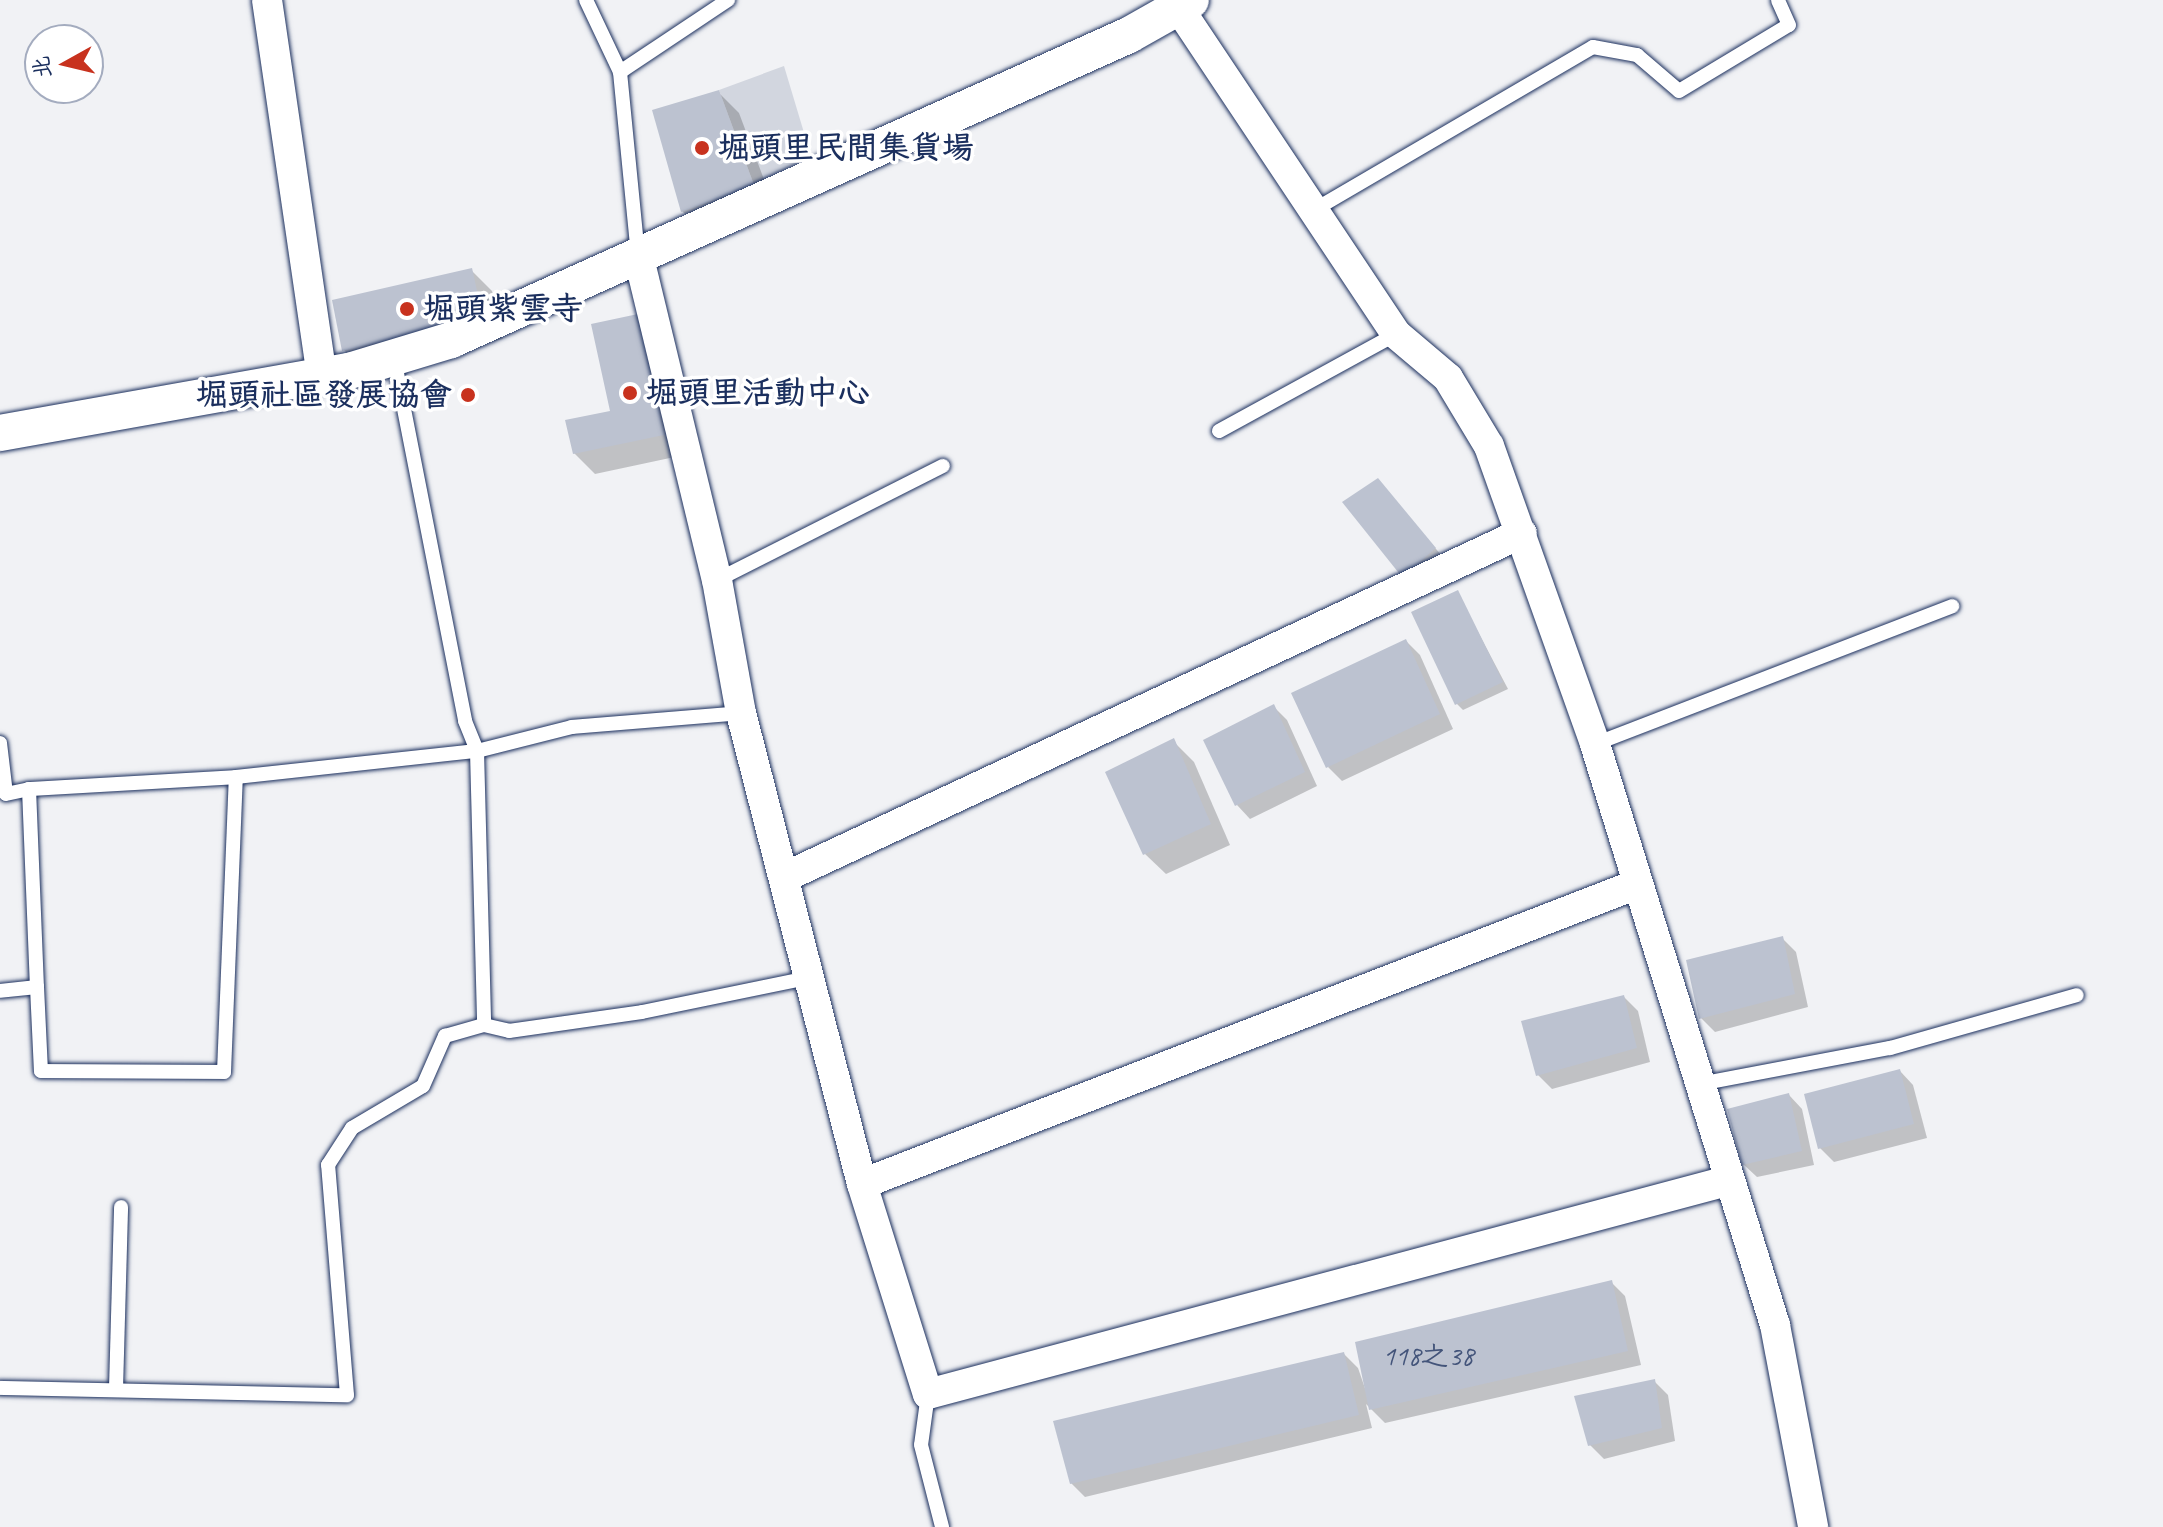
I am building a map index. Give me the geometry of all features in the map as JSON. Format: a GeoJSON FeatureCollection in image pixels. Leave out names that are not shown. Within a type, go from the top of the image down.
{"type":"FeatureCollection","features":[{"type":"Feature","properties":{"kind":"street"},"geometry":{"type":"LineString","coordinates":[[267,0],[322,375]]}},
{"type":"Feature","properties":{"kind":"street"},"geometry":{"type":"LineString","coordinates":[[0,433],[322,375],[394,358],[514,315],[638,254],[1186,5],[1314,210],[1396,334],[1448,378],[1489,446],[1595,744],[1635,885],[1775,1325],[1813,1527]]}},
{"type":"Feature","properties":{"kind":"street"},"geometry":{"type":"LineString","coordinates":[[638,254],[717,580],[741,713],[812,977],[862,1184],[928,1394],[1727,1181]]}},
{"type":"Feature","properties":{"kind":"street"},"geometry":{"type":"LineString","coordinates":[[785,877],[1522,533]]}},
{"type":"Feature","properties":{"kind":"street"},"geometry":{"type":"LineString","coordinates":[[862,1184],[1635,885]]}},
{"type":"Feature","properties":{"kind":"lane"},"geometry":{"type":"LineString","coordinates":[[586,0],[620,72],[638,254]]}},
{"type":"Feature","properties":{"kind":"lane"},"geometry":{"type":"LineString","coordinates":[[620,72],[728,0]]}},
{"type":"Feature","properties":{"kind":"lane"},"geometry":{"type":"LineString","coordinates":[[1314,210],[1593,47],[1637,55],[1679,91],[1789,25],[1778,0]]}},
{"type":"Feature","properties":{"kind":"lane"},"geometry":{"type":"LineString","coordinates":[[1219,431],[1396,334]]}},
{"type":"Feature","properties":{"kind":"lane"},"geometry":{"type":"LineString","coordinates":[[394,358],[465,721],[477,751],[484,1025]]}},
{"type":"Feature","properties":{"kind":"lane"},"geometry":{"type":"LineString","coordinates":[[717,580],[943,466]]}},
{"type":"Feature","properties":{"kind":"lane"},"geometry":{"type":"LineString","coordinates":[[1595,744],[1952,606]]}},
{"type":"Feature","properties":{"kind":"lane"},"geometry":{"type":"LineString","coordinates":[[0,743],[6,794],[29,789],[236,777],[477,751],[572,727],[741,713]]}},
{"type":"Feature","properties":{"kind":"lane"},"geometry":{"type":"LineString","coordinates":[[29,789],[41,1071],[224,1072],[236,777]]}},
{"type":"Feature","properties":{"kind":"lane"},"geometry":{"type":"LineString","coordinates":[[0,1388],[347,1395],[328,1165],[352,1128],[423,1086],[445,1036],[484,1025],[509,1031],[642,1012],[812,977]]}},
{"type":"Feature","properties":{"kind":"lane"},"geometry":{"type":"LineString","coordinates":[[0,991],[37,987]]}},
{"type":"Feature","properties":{"kind":"lane"},"geometry":{"type":"LineString","coordinates":[[1699,1084],[1890,1048],[2077,995]]}},
{"type":"Feature","properties":{"kind":"lane"},"geometry":{"type":"LineString","coordinates":[[116,1389],[121,1207]]}},
{"type":"Feature","properties":{"kind":"lane"},"geometry":{"type":"LineString","coordinates":[[928,1394],[921,1445],[942,1527]]}},
{"type":"Feature","properties":{"kind":"shaded area"},"geometry":{"type":"Polygon","coordinates":[[[784,66],[811,156],[754,185],[719,90],[784,66]]]}},
{"type":"Feature","properties":{"kind":"building","name":"堀頭里民間集貨場"},"geometry":{"type":"Polygon","coordinates":[[[719,90],[754,185],[681,212],[652,110],[719,90]]]}},
{"type":"Feature","properties":{"kind":"building","name":"堀頭紫雲寺"},"geometry":{"type":"Polygon","coordinates":[[[472,268],[483,318],[342,351],[332,300],[472,268]]]}},
{"type":"Feature","properties":{"kind":"building","name":"堀頭里活動中心"},"geometry":{"type":"Polygon","coordinates":[[[638,314],[664,435],[573,454],[565,420],[610,411],[591,324],[638,314]]]}},
{"type":"Feature","properties":{"kind":"building"},"geometry":{"type":"Polygon","coordinates":[[[1378,478],[1436,548],[1402,577],[1342,502],[1378,478]]]}},
{"type":"Feature","properties":{"kind":"building"},"geometry":{"type":"Polygon","coordinates":[[[1458,590],[1503,682],[1455,705],[1411,612],[1458,590]]]}},
{"type":"Feature","properties":{"kind":"building"},"geometry":{"type":"Polygon","coordinates":[[[1406,639],[1440,714],[1326,768],[1291,693],[1406,639]]]}},
{"type":"Feature","properties":{"kind":"building"},"geometry":{"type":"Polygon","coordinates":[[[1274,704],[1305,772],[1235,806],[1203,740],[1274,704]]]}},
{"type":"Feature","properties":{"kind":"building"},"geometry":{"type":"Polygon","coordinates":[[[1174,738],[1211,824],[1143,855],[1105,772],[1174,738]]]}},
{"type":"Feature","properties":{"kind":"building"},"geometry":{"type":"Polygon","coordinates":[[[1783,936],[1795,994],[1699,1019],[1686,960],[1783,936]]]}},
{"type":"Feature","properties":{"kind":"building"},"geometry":{"type":"Polygon","coordinates":[[[1624,995],[1637,1048],[1536,1076],[1521,1021],[1624,995]]]}},
{"type":"Feature","properties":{"kind":"building"},"geometry":{"type":"Polygon","coordinates":[[[1900,1069],[1914,1124],[1818,1149],[1804,1094],[1900,1069]]]}},
{"type":"Feature","properties":{"kind":"building"},"geometry":{"type":"Polygon","coordinates":[[[1789,1093],[1802,1151],[1742,1165],[1727,1109],[1789,1093]]]}},
{"type":"Feature","properties":{"kind":"building"},"geometry":{"type":"Polygon","coordinates":[[[1612,1280],[1628,1351],[1369,1410],[1355,1342],[1612,1280]]]}},
{"type":"Feature","properties":{"kind":"building"},"geometry":{"type":"Polygon","coordinates":[[[1344,1352],[1359,1415],[1070,1484],[1053,1421],[1344,1352]]]}},
{"type":"Feature","properties":{"kind":"building"},"geometry":{"type":"Polygon","coordinates":[[[1655,1379],[1662,1428],[1588,1446],[1574,1396],[1655,1379]]]}},
{"type":"Feature","properties":{"kind":"place","name":"堀頭里民間集貨場"},"geometry":{"type":"Point","coordinates":[702,148]}},
{"type":"Feature","properties":{"kind":"place","name":"堀頭紫雲寺"},"geometry":{"type":"Point","coordinates":[407,309]}},
{"type":"Feature","properties":{"kind":"place","name":"堀頭里活動中心"},"geometry":{"type":"Point","coordinates":[630,393]}},
{"type":"Feature","properties":{"kind":"place","name":"堀頭社區發展協會"},"geometry":{"type":"Point","coordinates":[468,395]}}]}
